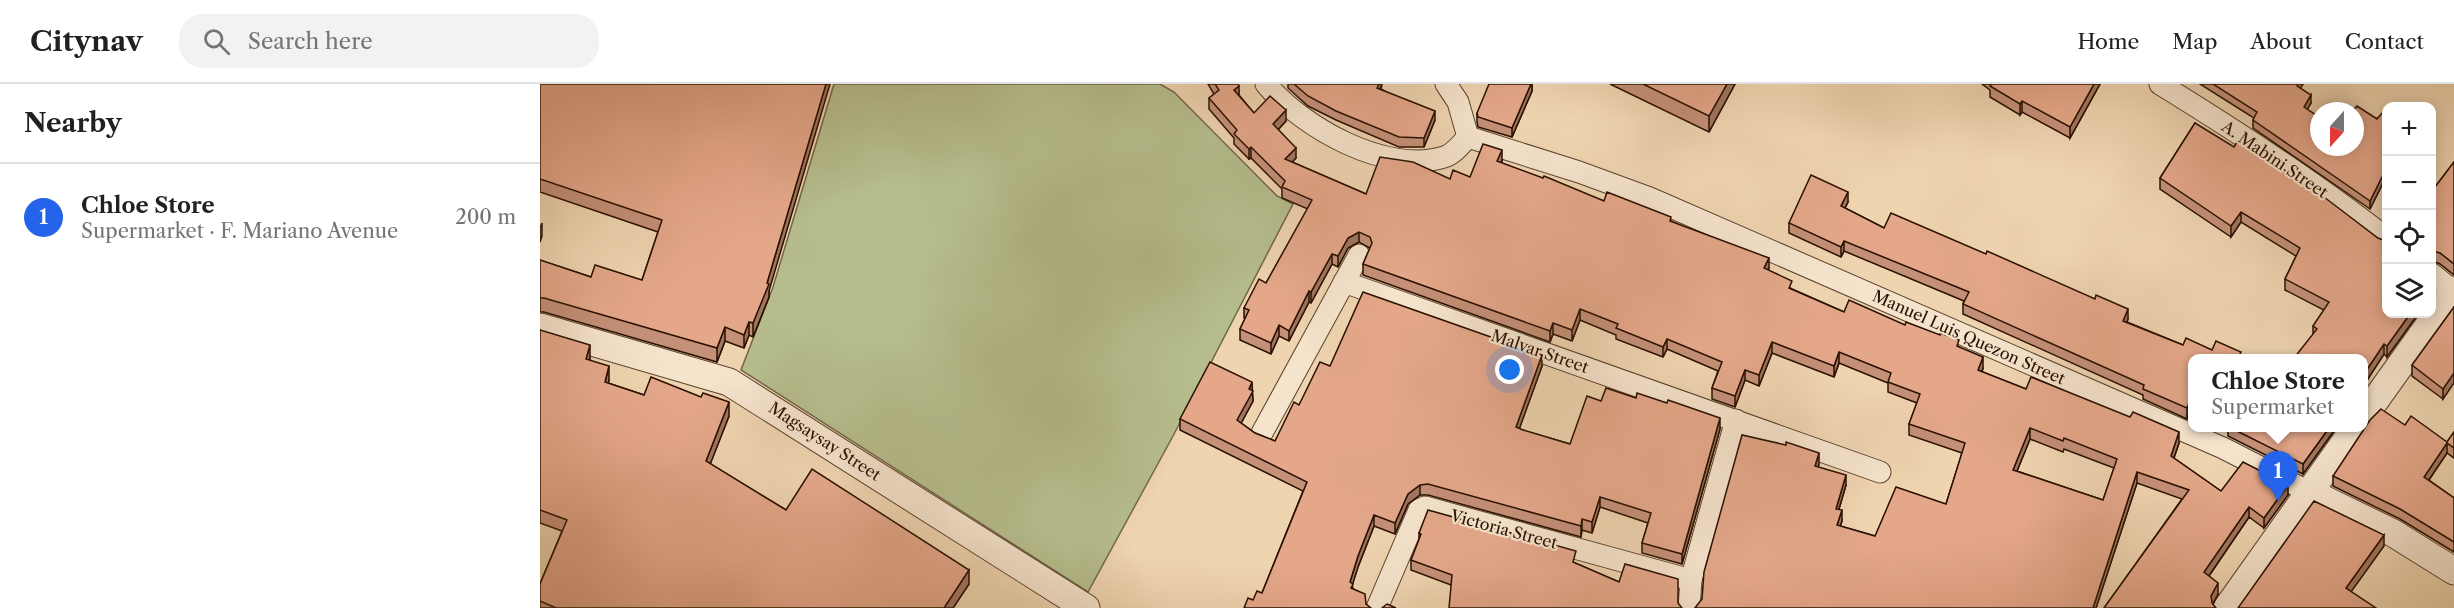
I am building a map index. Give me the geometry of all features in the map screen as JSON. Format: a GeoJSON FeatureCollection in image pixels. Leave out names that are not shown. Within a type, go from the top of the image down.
{"type":"FeatureCollection","features":[{"type":"Feature","properties":{"kind":"street"},"geometry":{"type":"LineString","coordinates":[[1266,84],[1300,118],[1357,149],[1418,162],[1446,157],[1468,137],[1458,102],[1446,84]]}},
{"type":"Feature","properties":{"kind":"street","name":"A. Mabini Street"},"geometry":{"type":"LineString","coordinates":[[2160,84],[2230,128],[2382,235]]}},
{"type":"Feature","properties":{"kind":"street","name":"Manuel Luis Quezon Street"},"geometry":{"type":"LineString","coordinates":[[1468,137],[1580,172],[1650,198],[2223,448],[2393,533],[2454,571]]}},
{"type":"Feature","properties":{"kind":"street"},"geometry":{"type":"LineString","coordinates":[[1262,433],[1359,255]]}},
{"type":"Feature","properties":{"kind":"street"},"geometry":{"type":"LineString","coordinates":[[2368,410],[2454,291],[2436,277]]}},
{"type":"Feature","properties":{"kind":"street","name":"Malvar Street"},"geometry":{"type":"LineString","coordinates":[[1344,282],[1880,472]]}},
{"type":"Feature","properties":{"kind":"street","name":"Magsaysay Street"},"geometry":{"type":"LineString","coordinates":[[540,327],[729,382],[1086,608]]}},
{"type":"Feature","properties":{"kind":"street"},"geometry":{"type":"LineString","coordinates":[[1689,608],[1691,580],[1736,420]]}},
{"type":"Feature","properties":{"kind":"street"},"geometry":{"type":"LineString","coordinates":[[2227,608],[2352,432]]}},
{"type":"Feature","properties":{"kind":"street","name":"Victoria Street"},"geometry":{"type":"LineString","coordinates":[[1377,608],[1419,510],[1425,507],[1691,580]]}},
{"type":"Feature","properties":{"kind":"green space"},"geometry":{"type":"Polygon","coordinates":[[[834,84],[1160,84],[1174,92],[1277,196],[1293,204],[1173,436],[1088,592],[741,370],[773,287],[834,84]]]}},
{"type":"Feature","properties":{"kind":"building"},"geometry":{"type":"Polygon","coordinates":[[[540,84],[826,84],[767,283],[769,284],[753,323],[749,322],[744,335],[725,327],[717,348],[540,298],[540,260],[591,277],[595,265],[642,280],[662,220],[540,179],[540,84]]]}},
{"type":"Feature","properties":{"kind":"building"},"geometry":{"type":"Polygon","coordinates":[[[1215,84],[1238,84],[1239,86],[1234,90],[1254,113],[1270,96],[1286,110],[1273,124],[1296,148],[1285,159],[1366,194],[1380,157],[1413,162],[1450,179],[1453,170],[1470,177],[1483,144],[1502,150],[1497,161],[1543,178],[1544,176],[1604,201],[1607,192],[1671,217],[1670,221],[1769,258],[1764,268],[1792,281],[1789,288],[1844,312],[1849,300],[1905,325],[1906,322],[1959,340],[1957,346],[1983,357],[1978,370],[2026,389],[2031,377],[2130,417],[2133,412],[2179,432],[2171,456],[2221,491],[2243,462],[2288,485],[2264,518],[2249,507],[2204,572],[2218,583],[2211,596],[2216,608],[2104,608],[2189,490],[2137,472],[2093,608],[1695,608],[1702,599],[1704,572],[1742,435],[1786,445],[1786,442],[1819,453],[1815,466],[1846,475],[1836,509],[1842,510],[1837,525],[1875,536],[1896,487],[1946,504],[1965,443],[1909,424],[1920,394],[1888,382],[1891,373],[1839,352],[1834,366],[1772,342],[1759,375],[1745,370],[1735,396],[1712,388],[1722,362],[1667,339],[1663,347],[1616,328],[1618,324],[1580,309],[1572,330],[1553,323],[1550,331],[1363,264],[1372,243],[1370,237],[1359,232],[1348,238],[1338,256],[1332,254],[1311,292],[1309,291],[1289,331],[1279,325],[1271,343],[1240,329],[1249,310],[1244,308],[1259,279],[1266,283],[1312,200],[1282,187],[1285,181],[1251,147],[1249,149],[1234,134],[1237,130],[1209,98],[1219,90],[1215,84]],[[2030,428],[2013,470],[2103,500],[2117,459],[2064,438],[2063,441],[2030,428]]]}},
{"type":"Feature","properties":{"kind":"building"},"geometry":{"type":"Polygon","coordinates":[[[1294,84],[1379,84],[1377,88],[1435,111],[1424,138],[1399,137],[1336,111],[1308,96],[1294,84]]]}},
{"type":"Feature","properties":{"kind":"building"},"geometry":{"type":"Polygon","coordinates":[[[1489,84],[1531,84],[1512,128],[1478,117],[1477,113],[1489,84]]]}},
{"type":"Feature","properties":{"kind":"building"},"geometry":{"type":"Polygon","coordinates":[[[1643,84],[1727,84],[1709,116],[1643,84]]]}},
{"type":"Feature","properties":{"kind":"building"},"geometry":{"type":"Polygon","coordinates":[[[1992,84],[2094,84],[2070,127],[2022,101],[2020,104],[1990,86],[1992,84]]]}},
{"type":"Feature","properties":{"kind":"building"},"geometry":{"type":"Polygon","coordinates":[[[2213,84],[2298,84],[2297,86],[2311,95],[2304,107],[2310,111],[2310,156],[2364,156],[2364,111],[2377,119],[2382,113],[2382,177],[2370,201],[2253,120],[2257,112],[2213,84]]]}},
{"type":"Feature","properties":{"kind":"building"},"geometry":{"type":"Polygon","coordinates":[[[2195,123],[2234,147],[2239,139],[2382,240],[2382,318],[2407,318],[2387,346],[2384,344],[2368,368],[2368,354],[2297,354],[2317,329],[2313,326],[2329,302],[2285,279],[2300,248],[2241,212],[2231,226],[2160,178],[2195,123]]]}},
{"type":"Feature","properties":{"kind":"building"},"geometry":{"type":"Polygon","coordinates":[[[2454,162],[2454,264],[2436,252],[2436,186],[2454,162]]]}},
{"type":"Feature","properties":{"kind":"building"},"geometry":{"type":"Polygon","coordinates":[[[1811,175],[1848,192],[1841,206],[1884,228],[1891,213],[1986,254],[1987,251],[2095,299],[2096,295],[2128,309],[2123,321],[2183,345],[2186,338],[2212,350],[2216,341],[2241,352],[2240,354],[2188,354],[2187,408],[2143,389],[2144,385],[1963,304],[1969,292],[1844,241],[1841,247],[1789,223],[1811,175]]]}},
{"type":"Feature","properties":{"kind":"building"},"geometry":{"type":"Polygon","coordinates":[[[1363,292],[1542,355],[1516,427],[1523,430],[1570,444],[1587,396],[1601,401],[1606,388],[1636,398],[1637,393],[1667,403],[1668,400],[1720,418],[1682,554],[1642,543],[1651,513],[1600,497],[1592,522],[1582,519],[1581,526],[1428,484],[1420,485],[1408,494],[1395,523],[1374,515],[1350,582],[1353,584],[1351,588],[1365,594],[1366,604],[1371,608],[1244,608],[1248,598],[1253,600],[1257,591],[1262,593],[1307,482],[1180,419],[1210,362],[1252,382],[1249,389],[1253,391],[1237,420],[1255,433],[1275,441],[1294,402],[1299,405],[1320,362],[1330,366],[1363,292]]]}},
{"type":"Feature","properties":{"kind":"building"},"geometry":{"type":"Polygon","coordinates":[[[2454,307],[2454,373],[2443,389],[2412,365],[2454,307]]]}},
{"type":"Feature","properties":{"kind":"building"},"geometry":{"type":"Polygon","coordinates":[[[540,330],[590,345],[586,359],[609,366],[605,382],[644,395],[651,377],[701,397],[703,393],[729,402],[706,461],[786,510],[812,469],[969,570],[944,608],[556,608],[540,601],[540,584],[567,520],[540,510],[540,330]]]}},
{"type":"Feature","properties":{"kind":"building"},"geometry":{"type":"Polygon","coordinates":[[[2381,409],[2405,425],[2411,416],[2447,442],[2454,432],[2454,448],[2447,443],[2424,477],[2454,498],[2454,542],[2400,509],[2333,476],[2362,432],[2368,432],[2370,420],[2381,409]]]}},
{"type":"Feature","properties":{"kind":"building"},"geometry":{"type":"Polygon","coordinates":[[[2239,432],[2326,432],[2303,464],[2239,432]]]}},
{"type":"Feature","properties":{"kind":"building"},"geometry":{"type":"Polygon","coordinates":[[[2314,501],[2384,535],[2346,588],[2376,608],[2238,608],[2314,501]]]}},
{"type":"Feature","properties":{"kind":"building"},"geometry":{"type":"Polygon","coordinates":[[[1428,510],[1576,551],[1573,562],[1619,582],[1625,564],[1678,579],[1678,603],[1682,608],[1449,608],[1452,575],[1411,560],[1428,510]]]}},
{"type":"Feature","properties":{"kind":"building"},"geometry":{"type":"Polygon","coordinates":[[[1387,604],[1396,608],[1382,608],[1387,604]]]}},
{"type":"Feature","properties":{"kind":"place","name":"Chloe Store"},"geometry":{"type":"Point","coordinates":[2278,501]}}]}
